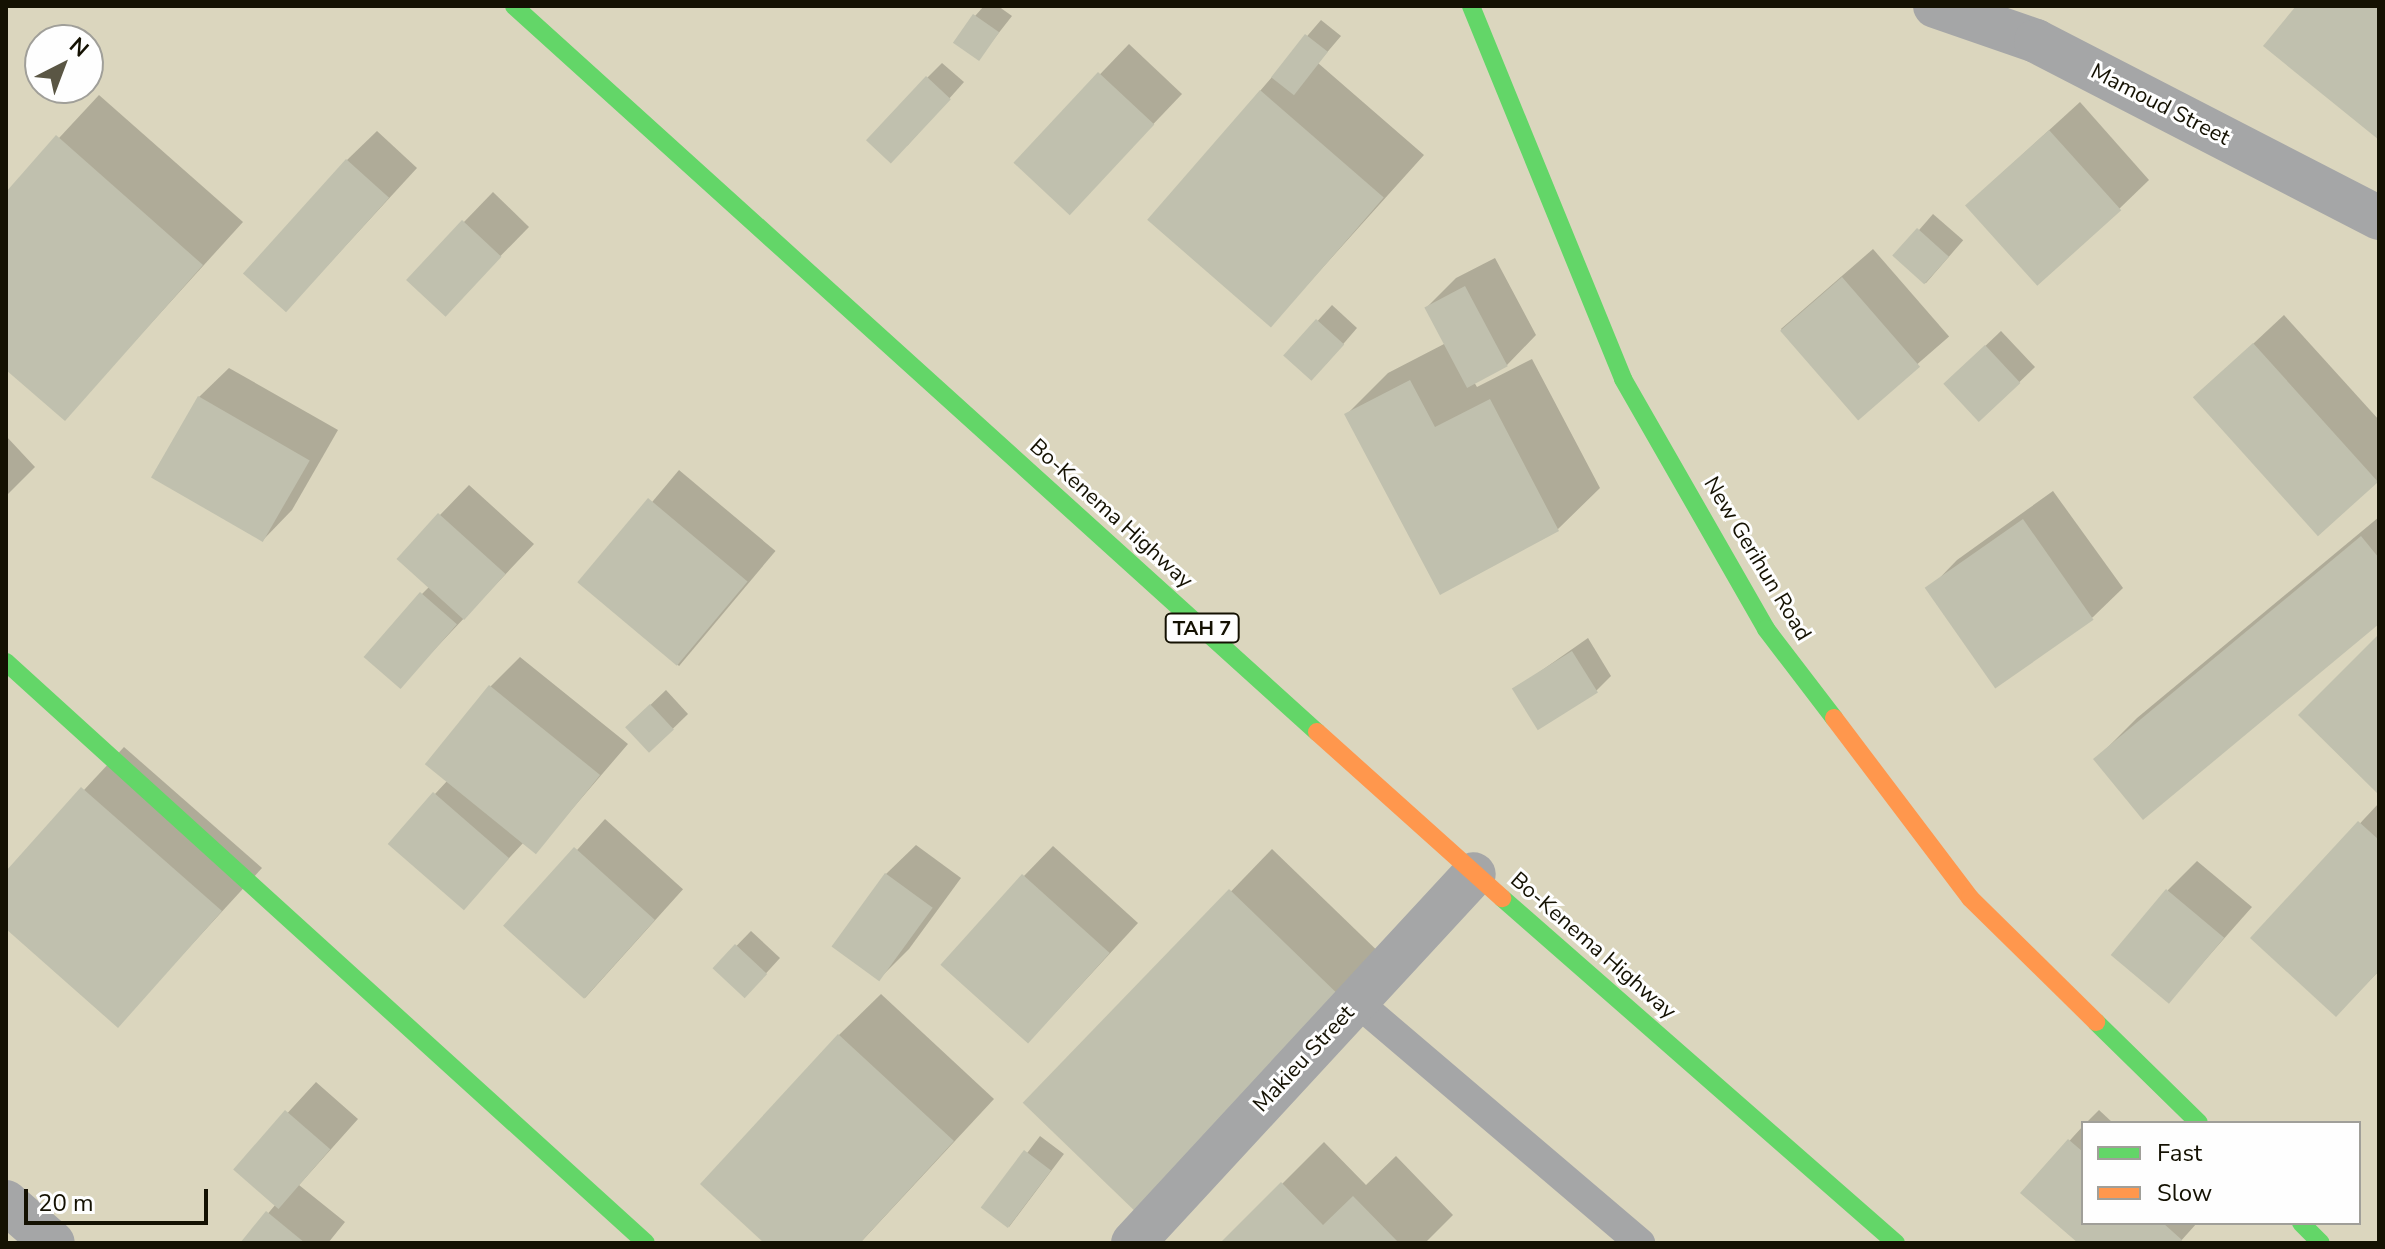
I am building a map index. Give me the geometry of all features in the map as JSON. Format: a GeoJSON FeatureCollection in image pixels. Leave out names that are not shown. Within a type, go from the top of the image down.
{"type":"FeatureCollection","features":[{"type":"Feature","properties":{"kind":"main road","name":"Bo-Kenema Highway"},"geometry":{"type":"LineString","coordinates":[[514,6],[1474,874],[1896,1243]]}},
{"type":"Feature","properties":{"kind":"main road","name":"New Gerihun Road"},"geometry":{"type":"LineString","coordinates":[[1471,6],[1623,379],[1766,629],[1970,898],[2197,1121]]}},
{"type":"Feature","properties":{"kind":"main road"},"geometry":{"type":"LineString","coordinates":[[6,662],[646,1243]]}},
{"type":"Feature","properties":{"kind":"main road"},"geometry":{"type":"LineString","coordinates":[[2303,1225],[2321,1243]]}},
{"type":"Feature","properties":{"kind":"street","name":"Mamoud Street"},"geometry":{"type":"LineString","coordinates":[[1935,6],[2036,41],[2379,218]]}},
{"type":"Feature","properties":{"kind":"street","name":"Makieu Street"},"geometry":{"type":"LineString","coordinates":[[1133,1243],[1474,874]]}},
{"type":"Feature","properties":{"kind":"street"},"geometry":{"type":"LineString","coordinates":[[6,1202],[53,1243]]}},
{"type":"Feature","properties":{"kind":"lane"},"geometry":{"type":"LineString","coordinates":[[1357,1002],[1640,1243]]}},
{"type":"Feature","properties":{"kind":"building"},"geometry":{"type":"Polygon","coordinates":[[[2296,6],[2379,6],[2379,140],[2263,46],[2296,6]]]}},
{"type":"Feature","properties":{"kind":"building"},"geometry":{"type":"Polygon","coordinates":[[[973,14],[999,32],[979,61],[953,43],[973,14]]]}},
{"type":"Feature","properties":{"kind":"building"},"geometry":{"type":"Polygon","coordinates":[[[1305,34],[1328,52],[1294,95],[1271,77],[1305,34]]]}},
{"type":"Feature","properties":{"kind":"building"},"geometry":{"type":"Polygon","coordinates":[[[1098,72],[1154,125],[1070,215],[1013,163],[1098,72]]]}},
{"type":"Feature","properties":{"kind":"building"},"geometry":{"type":"Polygon","coordinates":[[[926,76],[951,99],[891,164],[866,140],[926,76]]]}},
{"type":"Feature","properties":{"kind":"building"},"geometry":{"type":"Polygon","coordinates":[[[1260,90],[1384,198],[1271,327],[1147,220],[1260,90]]]}},
{"type":"Feature","properties":{"kind":"building"},"geometry":{"type":"Polygon","coordinates":[[[2049,130],[2121,210],[2037,286],[1965,206],[2049,130]]]}},
{"type":"Feature","properties":{"kind":"building"},"geometry":{"type":"Polygon","coordinates":[[[56,135],[203,265],[65,421],[6,370],[6,192],[56,135]]]}},
{"type":"Feature","properties":{"kind":"building"},"geometry":{"type":"Polygon","coordinates":[[[346,159],[389,198],[286,312],[243,273],[346,159]]]}},
{"type":"Feature","properties":{"kind":"building"},"geometry":{"type":"Polygon","coordinates":[[[462,220],[501,257],[446,317],[406,280],[462,220]]]}},
{"type":"Feature","properties":{"kind":"building"},"geometry":{"type":"Polygon","coordinates":[[[1917,228],[1949,257],[1924,284],[1892,255],[1917,228]]]}},
{"type":"Feature","properties":{"kind":"building"},"geometry":{"type":"Polygon","coordinates":[[[1842,277],[1920,367],[1858,421],[1780,331],[1842,277]]]}},
{"type":"Feature","properties":{"kind":"building"},"geometry":{"type":"Polygon","coordinates":[[[1465,286],[1508,366],[1467,388],[1424,308],[1465,286]]]}},
{"type":"Feature","properties":{"kind":"building"},"geometry":{"type":"Polygon","coordinates":[[[1316,319],[1344,344],[1311,381],[1283,355],[1316,319]]]}},
{"type":"Feature","properties":{"kind":"building"},"geometry":{"type":"Polygon","coordinates":[[[2253,343],[2378,482],[2318,536],[2193,397],[2253,343]]]}},
{"type":"Feature","properties":{"kind":"building"},"geometry":{"type":"Polygon","coordinates":[[[1985,345],[2020,383],[1979,422],[1943,384],[1985,345]]]}},
{"type":"Feature","properties":{"kind":"building"},"geometry":{"type":"Polygon","coordinates":[[[1410,380],[1435,427],[1490,399],[1559,531],[1440,595],[1344,414],[1410,380]]]}},
{"type":"Feature","properties":{"kind":"building"},"geometry":{"type":"Polygon","coordinates":[[[198,396],[310,460],[263,542],[151,477],[198,396]]]}},
{"type":"Feature","properties":{"kind":"building"},"geometry":{"type":"Polygon","coordinates":[[[648,498],[748,582],[677,666],[577,582],[648,498]]]}},
{"type":"Feature","properties":{"kind":"building"},"geometry":{"type":"Polygon","coordinates":[[[438,513],[506,574],[464,620],[397,559],[438,513]]]}},
{"type":"Feature","properties":{"kind":"building"},"geometry":{"type":"Polygon","coordinates":[[[2023,519],[2094,620],[1995,689],[1925,588],[2023,519]]]}},
{"type":"Feature","properties":{"kind":"building"},"geometry":{"type":"Polygon","coordinates":[[[2361,536],[2379,558],[2379,624],[2143,820],[2093,759],[2361,536]]]}},
{"type":"Feature","properties":{"kind":"building"},"geometry":{"type":"Polygon","coordinates":[[[420,592],[457,624],[401,689],[364,657],[420,592]]]}},
{"type":"Feature","properties":{"kind":"building"},"geometry":{"type":"Polygon","coordinates":[[[2379,634],[2379,795],[2298,715],[2379,634]]]}},
{"type":"Feature","properties":{"kind":"building"},"geometry":{"type":"Polygon","coordinates":[[[1572,651],[1598,693],[1538,730],[1512,689],[1572,651]]]}},
{"type":"Feature","properties":{"kind":"building"},"geometry":{"type":"Polygon","coordinates":[[[489,685],[600,775],[536,854],[425,764],[489,685]]]}},
{"type":"Feature","properties":{"kind":"building"},"geometry":{"type":"Polygon","coordinates":[[[650,704],[674,730],[649,753],[625,727],[650,704]]]}},
{"type":"Feature","properties":{"kind":"building"},"geometry":{"type":"Polygon","coordinates":[[[81,787],[222,911],[118,1028],[6,929],[6,871],[81,787]]]}},
{"type":"Feature","properties":{"kind":"building"},"geometry":{"type":"Polygon","coordinates":[[[433,792],[509,858],[464,910],[388,844],[433,792]]]}},
{"type":"Feature","properties":{"kind":"building"},"geometry":{"type":"Polygon","coordinates":[[[2358,821],[2379,840],[2379,971],[2336,1017],[2250,938],[2358,821]]]}},
{"type":"Feature","properties":{"kind":"building"},"geometry":{"type":"Polygon","coordinates":[[[574,847],[655,920],[584,999],[503,926],[574,847]]]}},
{"type":"Feature","properties":{"kind":"building"},"geometry":{"type":"Polygon","coordinates":[[[885,873],[933,908],[879,981],[832,947],[885,873]]]}},
{"type":"Feature","properties":{"kind":"building"},"geometry":{"type":"Polygon","coordinates":[[[1022,874],[1110,953],[1028,1044],[940,965],[1022,874]]]}},
{"type":"Feature","properties":{"kind":"building"},"geometry":{"type":"Polygon","coordinates":[[[1229,889],[1343,999],[1136,1212],[1023,1103],[1229,889]]]}},
{"type":"Feature","properties":{"kind":"building"},"geometry":{"type":"Polygon","coordinates":[[[2166,889],[2224,938],[2169,1004],[2111,955],[2166,889]]]}},
{"type":"Feature","properties":{"kind":"building"},"geometry":{"type":"Polygon","coordinates":[[[735,944],[767,974],[745,998],[712,968],[735,944]]]}},
{"type":"Feature","properties":{"kind":"building"},"geometry":{"type":"Polygon","coordinates":[[[838,1034],[954,1141],[860,1243],[764,1243],[700,1184],[838,1034]]]}},
{"type":"Feature","properties":{"kind":"building"},"geometry":{"type":"Polygon","coordinates":[[[285,1110],[330,1149],[278,1209],[233,1170],[285,1110]]]}},
{"type":"Feature","properties":{"kind":"building"},"geometry":{"type":"Polygon","coordinates":[[[2068,1139],[2081,1150],[2081,1225],[2165,1225],[2182,1240],[2179,1243],[2078,1243],[2020,1193],[2068,1139]]]}},
{"type":"Feature","properties":{"kind":"building"},"geometry":{"type":"Polygon","coordinates":[[[1024,1150],[1051,1170],[1008,1228],[981,1208],[1024,1150]]]}},
{"type":"Feature","properties":{"kind":"building"},"geometry":{"type":"Polygon","coordinates":[[[1281,1182],[1323,1225],[1353,1196],[1399,1243],[1220,1243],[1281,1182]]]}},
{"type":"Feature","properties":{"kind":"building"},"geometry":{"type":"Polygon","coordinates":[[[266,1211],[305,1243],[240,1243],[266,1211]]]}},
{"type":"Feature","properties":{"kind":"traffic: fast"},"geometry":{"type":"LineString","coordinates":[[514,6],[1317,732]]}},
{"type":"Feature","properties":{"kind":"traffic: fast"},"geometry":{"type":"LineString","coordinates":[[1471,6],[1623,379],[1766,629],[1834,718]]}},
{"type":"Feature","properties":{"kind":"traffic: fast"},"geometry":{"type":"LineString","coordinates":[[6,662],[646,1243]]}},
{"type":"Feature","properties":{"kind":"traffic: fast"},"geometry":{"type":"LineString","coordinates":[[1502,898],[1896,1243]]}},
{"type":"Feature","properties":{"kind":"traffic: fast"},"geometry":{"type":"LineString","coordinates":[[2096,1022],[2197,1121]]}},
{"type":"Feature","properties":{"kind":"traffic: fast"},"geometry":{"type":"LineString","coordinates":[[2303,1225],[2321,1243]]}},
{"type":"Feature","properties":{"kind":"traffic: slow"},"geometry":{"type":"LineString","coordinates":[[1834,718],[1970,898],[2096,1022]]}},
{"type":"Feature","properties":{"kind":"traffic: slow"},"geometry":{"type":"LineString","coordinates":[[1317,732],[1502,898]]}}]}
